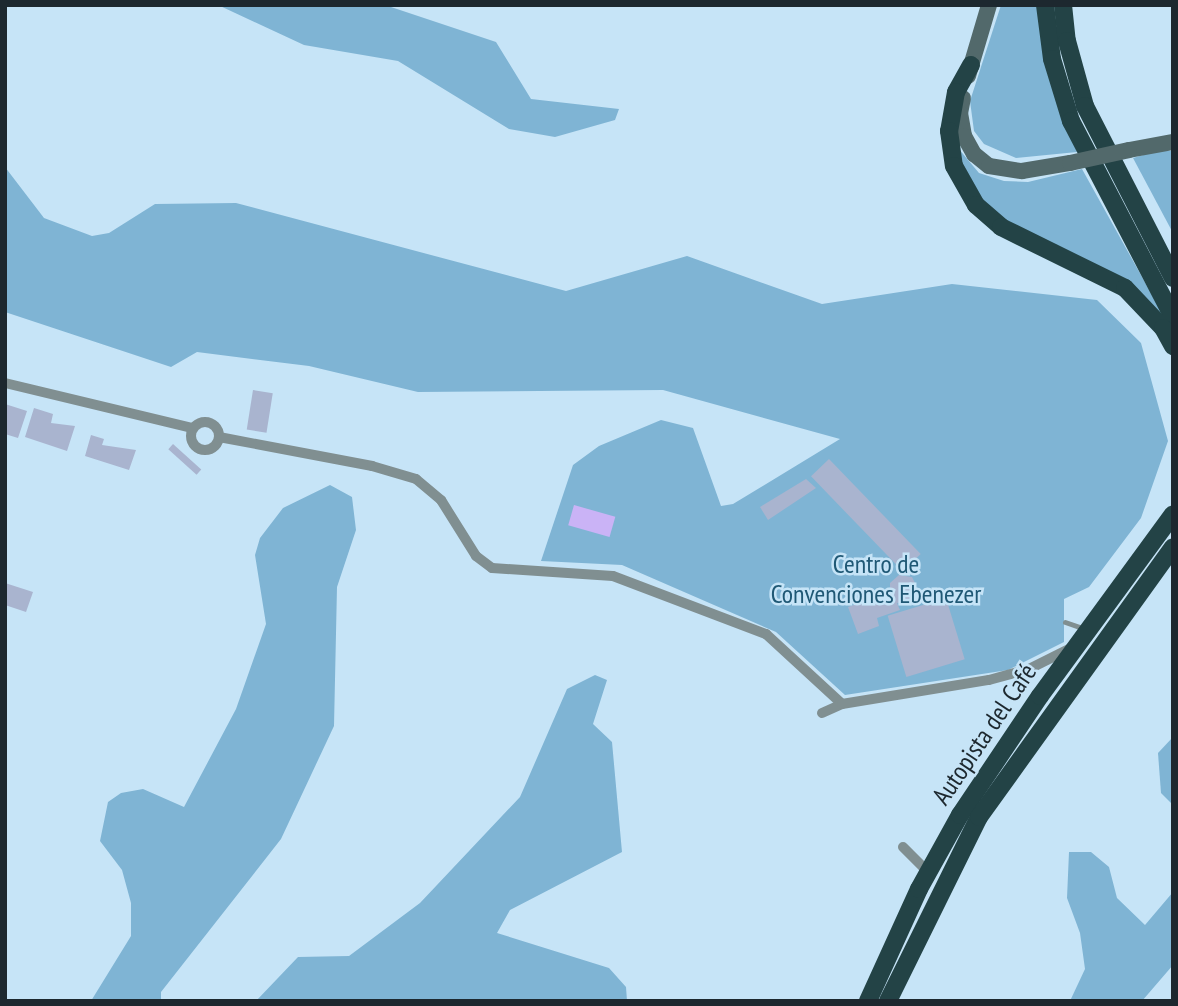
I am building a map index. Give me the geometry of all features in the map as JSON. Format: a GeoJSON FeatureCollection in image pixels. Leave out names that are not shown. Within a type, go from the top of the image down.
{"type":"FeatureCollection","features":[{"type":"Feature","properties":{"kind":"highway"},"geometry":{"type":"LineString","coordinates":[[1045,5],[1052,59],[1071,121],[1173,317]]}},
{"type":"Feature","properties":{"kind":"highway"},"geometry":{"type":"LineString","coordinates":[[1062,5],[1066,41],[1085,106],[1173,278]]}},
{"type":"Feature","properties":{"kind":"highway"},"geometry":{"type":"LineString","coordinates":[[971,65],[956,92],[949,131],[954,166],[976,205],[1001,227],[1125,288],[1163,328],[1173,346]]}},
{"type":"Feature","properties":{"kind":"highway"},"geometry":{"type":"LineString","coordinates":[[1085,106],[1173,256]]}},
{"type":"Feature","properties":{"kind":"highway","name":"Autopista del Café"},"geometry":{"type":"LineString","coordinates":[[868,1001],[928,872],[997,757],[1173,514]]}},
{"type":"Feature","properties":{"kind":"highway","name":"Autopista del Café"},"geometry":{"type":"LineString","coordinates":[[888,1001],[951,867],[984,809],[1169,553]]}},
{"type":"Feature","properties":{"kind":"main road"},"geometry":{"type":"LineString","coordinates":[[989,5],[960,113],[974,154],[989,166],[1014,172],[1173,142]]}},
{"type":"Feature","properties":{"kind":"street"},"geometry":{"type":"LineString","coordinates":[[5,383],[193,428],[210,422],[219,437],[372,466],[416,479],[442,500],[476,556],[492,568],[613,576],[766,634],[842,704]]}},
{"type":"Feature","properties":{"kind":"street"},"geometry":{"type":"LineString","coordinates":[[193,428],[192,442],[199,448],[212,448],[219,437]]}},
{"type":"Feature","properties":{"kind":"street"},"geometry":{"type":"LineString","coordinates":[[822,713],[842,704],[989,680],[1029,669],[1083,637]]}},
{"type":"Feature","properties":{"kind":"street"},"geometry":{"type":"LineString","coordinates":[[903,847],[928,872]]}},
{"type":"Feature","properties":{"kind":"lane"},"geometry":{"type":"LineString","coordinates":[[1065,622],[1083,637]]}},
{"type":"Feature","properties":{"kind":"green space"},"geometry":{"type":"Polygon","coordinates":[[[218,5],[385,5],[496,42],[531,99],[619,109],[615,120],[555,137],[509,129],[398,61],[304,45],[218,5]]]}},
{"type":"Feature","properties":{"kind":"green space"},"geometry":{"type":"Polygon","coordinates":[[[1001,5],[1039,5],[1047,72],[1077,152],[1016,158],[984,144],[974,131],[970,101],[1001,5]]]}},
{"type":"Feature","properties":{"kind":"green space"},"geometry":{"type":"Polygon","coordinates":[[[958,148],[979,173],[1004,181],[1028,182],[1082,169],[1167,322],[996,217],[982,204],[960,165],[958,148]]]}},
{"type":"Feature","properties":{"kind":"green space"},"geometry":{"type":"Polygon","coordinates":[[[1157,151],[1173,151],[1173,233],[1133,158],[1157,151]]]}},
{"type":"Feature","properties":{"kind":"green space","name":"Centro de Convenciones Ebenezer"},"geometry":{"type":"Polygon","coordinates":[[[5,167],[44,218],[92,236],[109,233],[155,204],[236,203],[566,291],[687,256],[822,304],[952,284],[1097,300],[1141,343],[1168,441],[1141,518],[1089,587],[1064,599],[1064,642],[1008,670],[845,695],[776,632],[622,565],[541,561],[573,465],[599,446],[661,420],[693,428],[721,506],[733,504],[840,439],[663,390],[418,392],[309,366],[197,352],[171,367],[5,312],[5,167]]]}},
{"type":"Feature","properties":{"kind":"green space"},"geometry":{"type":"Polygon","coordinates":[[[330,485],[352,497],[356,530],[337,587],[334,726],[281,839],[161,992],[161,1001],[91,1001],[131,936],[131,903],[122,870],[100,841],[108,802],[121,793],[143,789],[184,807],[236,709],[266,624],[255,555],[260,538],[283,508],[330,485]]]}},
{"type":"Feature","properties":{"kind":"green space"},"geometry":{"type":"Polygon","coordinates":[[[595,675],[607,680],[593,724],[612,742],[622,852],[510,910],[497,933],[609,968],[626,987],[627,1001],[256,1001],[298,957],[349,956],[420,903],[520,797],[567,689],[595,675]]]}},
{"type":"Feature","properties":{"kind":"green space"},"geometry":{"type":"Polygon","coordinates":[[[1173,737],[1173,805],[1161,793],[1158,753],[1173,737]]]}},
{"type":"Feature","properties":{"kind":"green space"},"geometry":{"type":"Polygon","coordinates":[[[1069,852],[1091,852],[1109,867],[1117,898],[1145,925],[1173,892],[1173,965],[1142,1001],[1070,1001],[1085,969],[1080,933],[1067,898],[1069,852]]]}},
{"type":"Feature","properties":{"kind":"shaded area"},"geometry":{"type":"Polygon","coordinates":[[[574,505],[615,517],[610,537],[568,525],[574,505]]]}},
{"type":"Feature","properties":{"kind":"building"},"geometry":{"type":"Polygon","coordinates":[[[253,390],[273,393],[266,433],[247,430],[253,390]]]}},
{"type":"Feature","properties":{"kind":"building"},"geometry":{"type":"Polygon","coordinates":[[[5,404],[27,411],[18,438],[5,434],[5,404]]]}},
{"type":"Feature","properties":{"kind":"building"},"geometry":{"type":"Polygon","coordinates":[[[34,408],[53,414],[51,423],[75,426],[67,451],[25,437],[34,408]]]}},
{"type":"Feature","properties":{"kind":"building"},"geometry":{"type":"Polygon","coordinates":[[[91,435],[104,439],[102,445],[136,450],[129,470],[85,456],[91,435]]]}},
{"type":"Feature","properties":{"kind":"building"},"geometry":{"type":"Polygon","coordinates":[[[173,444],[201,469],[197,475],[168,449],[173,444]]]}},
{"type":"Feature","properties":{"kind":"building"},"geometry":{"type":"Polygon","coordinates":[[[829,459],[921,554],[903,571],[811,476],[829,459]]]}},
{"type":"Feature","properties":{"kind":"building"},"geometry":{"type":"Polygon","coordinates":[[[806,479],[816,488],[768,520],[760,507],[806,479]]]}},
{"type":"Feature","properties":{"kind":"building"},"geometry":{"type":"Polygon","coordinates":[[[899,575],[912,577],[916,585],[910,605],[897,603],[900,610],[877,618],[879,626],[858,634],[848,607],[890,592],[890,583],[899,575]]]}},
{"type":"Feature","properties":{"kind":"building"},"geometry":{"type":"Polygon","coordinates":[[[5,583],[33,592],[26,612],[5,605],[5,583]]]}},
{"type":"Feature","properties":{"kind":"building"},"geometry":{"type":"Polygon","coordinates":[[[946,598],[965,659],[906,677],[888,616],[946,598]]]}}]}
